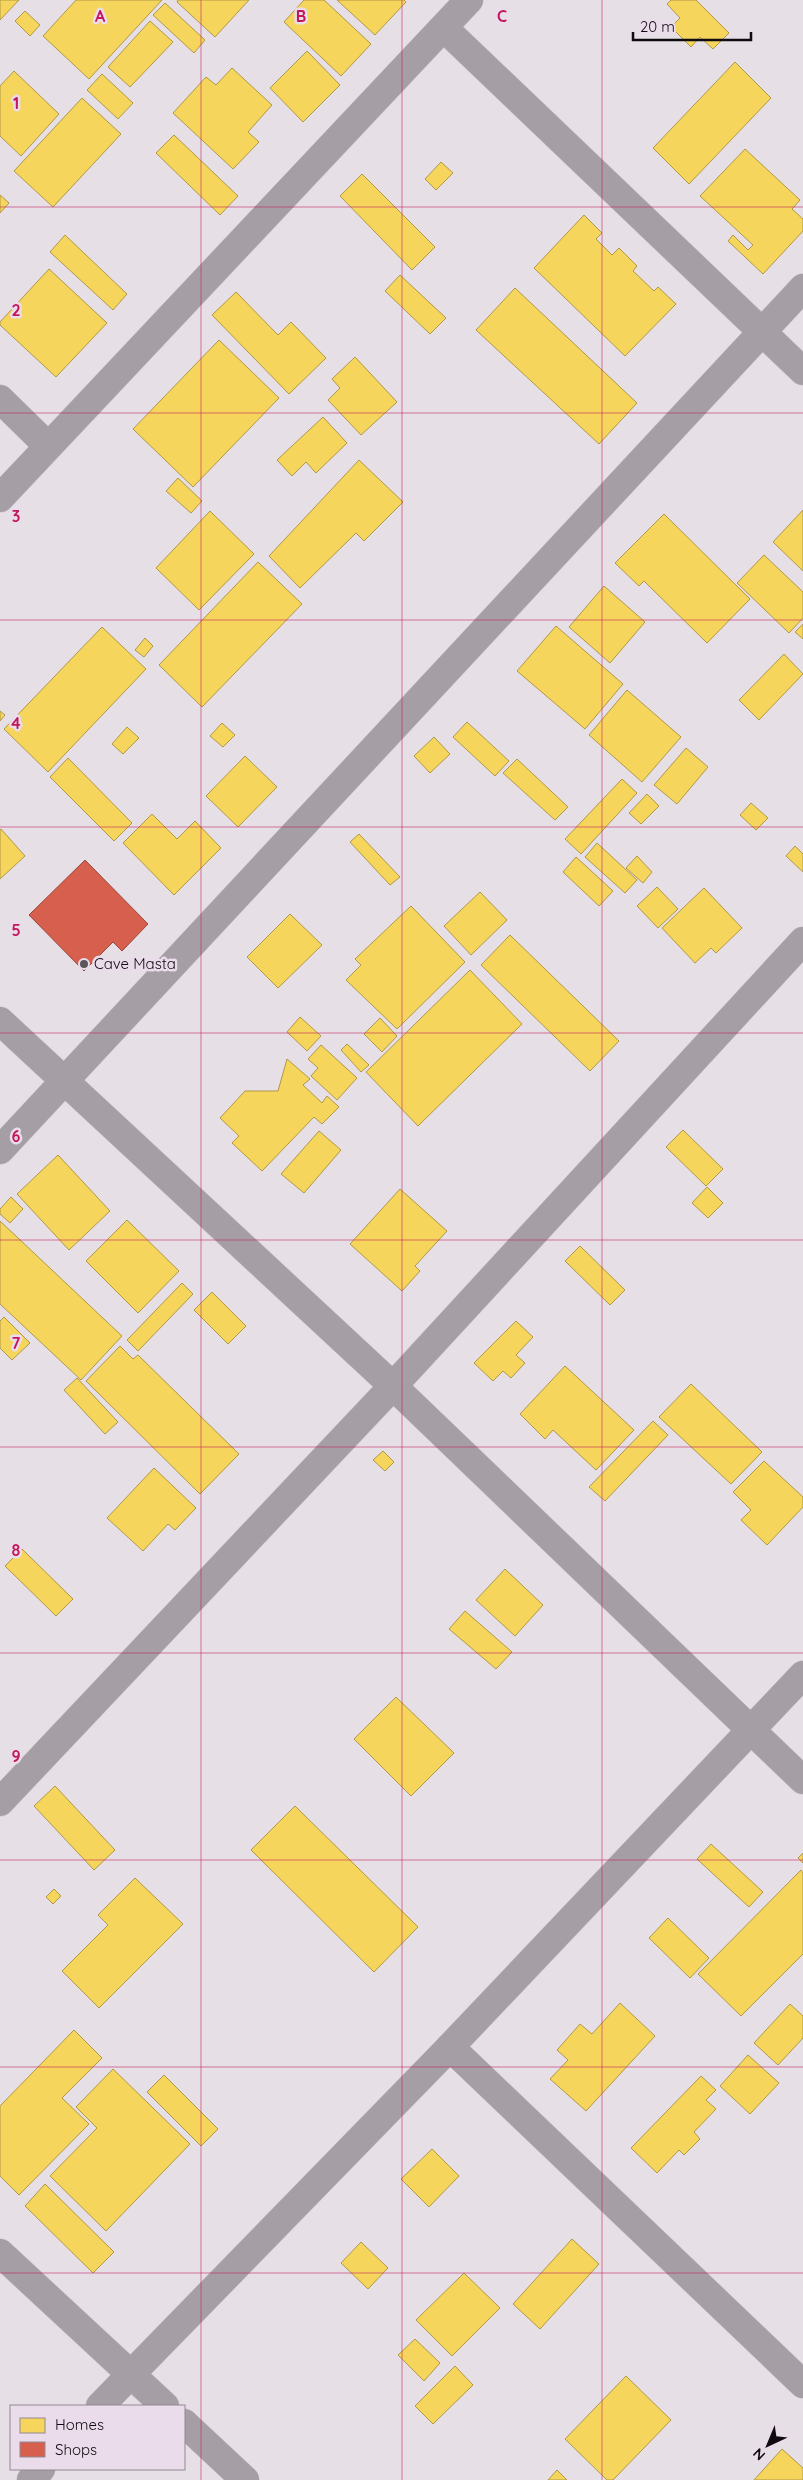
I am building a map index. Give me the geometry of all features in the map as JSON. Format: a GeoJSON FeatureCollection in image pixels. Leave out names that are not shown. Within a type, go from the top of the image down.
{"type":"FeatureCollection","features":[{"type":"Feature","properties":{"kind":"street"},"geometry":{"type":"LineString","coordinates":[[0,498],[470,0]]}},
{"type":"Feature","properties":{"kind":"street"},"geometry":{"type":"LineString","coordinates":[[444,28],[803,371]]}},
{"type":"Feature","properties":{"kind":"street"},"geometry":{"type":"LineString","coordinates":[[0,1150],[803,288]]}},
{"type":"Feature","properties":{"kind":"street"},"geometry":{"type":"LineString","coordinates":[[0,400],[48,446]]}},
{"type":"Feature","properties":{"kind":"street"},"geometry":{"type":"LineString","coordinates":[[0,1802],[393,1386],[803,941]]}},
{"type":"Feature","properties":{"kind":"street"},"geometry":{"type":"LineString","coordinates":[[0,1022],[393,1386],[803,1780]]}},
{"type":"Feature","properties":{"kind":"street"},"geometry":{"type":"LineString","coordinates":[[101,2405],[450,2047],[803,1675]]}},
{"type":"Feature","properties":{"kind":"street"},"geometry":{"type":"LineString","coordinates":[[450,2047],[803,2384]]}},
{"type":"Feature","properties":{"kind":"street"},"geometry":{"type":"LineString","coordinates":[[0,2254],[164,2405]]}},
{"type":"Feature","properties":{"kind":"street"},"geometry":{"type":"LineString","coordinates":[[185,2424],[245,2480]]}},
{"type":"Feature","properties":{"kind":"street"},"geometry":{"type":"LineString","coordinates":[[31,2480],[41,2470]]}},
{"type":"Feature","properties":{"kind":"building: Homes"},"geometry":{"type":"Polygon","coordinates":[[[0,0],[19,0],[0,20],[0,0]]]}},
{"type":"Feature","properties":{"kind":"building: Homes"},"geometry":{"type":"Polygon","coordinates":[[[76,0],[162,0],[89,79],[43,36],[76,0]]]}},
{"type":"Feature","properties":{"kind":"building: Homes"},"geometry":{"type":"Polygon","coordinates":[[[178,0],[249,0],[215,37],[177,2],[178,0]]]}},
{"type":"Feature","properties":{"kind":"building: Homes"},"geometry":{"type":"Polygon","coordinates":[[[304,0],[324,0],[371,44],[341,76],[284,22],[304,0]]]}},
{"type":"Feature","properties":{"kind":"building: Homes"},"geometry":{"type":"Polygon","coordinates":[[[337,0],[404,0],[406,2],[375,35],[337,0]]]}},
{"type":"Feature","properties":{"kind":"building: Homes"},"geometry":{"type":"Polygon","coordinates":[[[671,0],[696,0],[729,33],[713,49],[700,37],[691,47],[671,27],[680,18],[667,4],[671,0]]]}},
{"type":"Feature","properties":{"kind":"building: Homes"},"geometry":{"type":"Polygon","coordinates":[[[165,3],[205,40],[194,53],[153,15],[165,3]]]}},
{"type":"Feature","properties":{"kind":"building: Homes"},"geometry":{"type":"Polygon","coordinates":[[[25,11],[40,25],[30,36],[15,21],[25,11]]]}},
{"type":"Feature","properties":{"kind":"building: Homes"},"geometry":{"type":"Polygon","coordinates":[[[150,21],[173,42],[130,87],[108,67],[150,21]]]}},
{"type":"Feature","properties":{"kind":"building: Homes"},"geometry":{"type":"Polygon","coordinates":[[[307,51],[340,85],[303,122],[270,88],[307,51]]]}},
{"type":"Feature","properties":{"kind":"building: Homes"},"geometry":{"type":"Polygon","coordinates":[[[735,62],[771,98],[689,184],[653,148],[735,62]]]}},
{"type":"Feature","properties":{"kind":"building: Homes"},"geometry":{"type":"Polygon","coordinates":[[[232,68],[272,105],[248,132],[259,142],[233,169],[173,113],[206,77],[216,85],[232,68]]]}},
{"type":"Feature","properties":{"kind":"building: Homes"},"geometry":{"type":"Polygon","coordinates":[[[14,71],[59,114],[21,156],[0,136],[0,86],[14,71]]]}},
{"type":"Feature","properties":{"kind":"building: Homes"},"geometry":{"type":"Polygon","coordinates":[[[102,74],[133,103],[118,119],[87,90],[102,74]]]}},
{"type":"Feature","properties":{"kind":"building: Homes"},"geometry":{"type":"Polygon","coordinates":[[[82,98],[121,134],[53,207],[14,171],[82,98]]]}},
{"type":"Feature","properties":{"kind":"building: Homes"},"geometry":{"type":"Polygon","coordinates":[[[174,135],[238,196],[220,215],[156,153],[174,135]]]}},
{"type":"Feature","properties":{"kind":"building: Homes"},"geometry":{"type":"Polygon","coordinates":[[[745,149],[800,200],[792,209],[803,219],[803,231],[763,274],[728,241],[733,235],[748,250],[753,245],[700,196],[745,149]]]}},
{"type":"Feature","properties":{"kind":"building: Homes"},"geometry":{"type":"Polygon","coordinates":[[[441,162],[453,173],[436,190],[425,179],[441,162]]]}},
{"type":"Feature","properties":{"kind":"building: Homes"},"geometry":{"type":"Polygon","coordinates":[[[362,174],[435,247],[412,270],[340,196],[362,174]]]}},
{"type":"Feature","properties":{"kind":"building: Homes"},"geometry":{"type":"Polygon","coordinates":[[[0,195],[9,203],[0,213],[0,195]]]}},
{"type":"Feature","properties":{"kind":"building: Homes"},"geometry":{"type":"Polygon","coordinates":[[[584,215],[602,233],[596,239],[612,255],[619,248],[637,266],[633,271],[654,291],[658,287],[676,304],[625,356],[534,268],[584,215]]]}},
{"type":"Feature","properties":{"kind":"building: Homes"},"geometry":{"type":"Polygon","coordinates":[[[65,235],[127,294],[113,310],[50,252],[65,235]]]}},
{"type":"Feature","properties":{"kind":"building: Homes"},"geometry":{"type":"Polygon","coordinates":[[[49,269],[107,323],[56,377],[0,325],[0,322],[49,269]]]}},
{"type":"Feature","properties":{"kind":"building: Homes"},"geometry":{"type":"Polygon","coordinates":[[[400,275],[446,318],[430,334],[385,291],[400,275]]]}},
{"type":"Feature","properties":{"kind":"building: Homes"},"geometry":{"type":"Polygon","coordinates":[[[515,288],[637,403],[599,444],[476,330],[515,288]]]}},
{"type":"Feature","properties":{"kind":"building: Homes"},"geometry":{"type":"Polygon","coordinates":[[[236,292],[278,335],[291,322],[326,358],[289,394],[212,315],[236,292]]]}},
{"type":"Feature","properties":{"kind":"building: Homes"},"geometry":{"type":"Polygon","coordinates":[[[219,340],[279,398],[193,487],[133,429],[219,340]]]}},
{"type":"Feature","properties":{"kind":"building: Homes"},"geometry":{"type":"Polygon","coordinates":[[[355,357],[397,402],[361,435],[328,400],[340,388],[332,379],[355,357]]]}},
{"type":"Feature","properties":{"kind":"building: Homes"},"geometry":{"type":"Polygon","coordinates":[[[323,417],[347,443],[316,473],[306,462],[292,476],[277,460],[323,417]]]}},
{"type":"Feature","properties":{"kind":"building: Homes"},"geometry":{"type":"Polygon","coordinates":[[[359,460],[403,502],[364,541],[356,533],[300,588],[269,556],[359,460]]]}},
{"type":"Feature","properties":{"kind":"building: Homes"},"geometry":{"type":"Polygon","coordinates":[[[178,478],[202,501],[191,513],[166,491],[178,478]]]}},
{"type":"Feature","properties":{"kind":"building: Homes"},"geometry":{"type":"Polygon","coordinates":[[[803,510],[803,571],[773,542],[803,510]]]}},
{"type":"Feature","properties":{"kind":"building: Homes"},"geometry":{"type":"Polygon","coordinates":[[[210,511],[254,554],[199,610],[156,568],[210,511]]]}},
{"type":"Feature","properties":{"kind":"building: Homes"},"geometry":{"type":"Polygon","coordinates":[[[664,514],[750,599],[707,643],[644,581],[639,586],[615,563],[664,514]]]}},
{"type":"Feature","properties":{"kind":"building: Homes"},"geometry":{"type":"Polygon","coordinates":[[[764,555],[803,592],[803,618],[789,633],[737,583],[764,555]]]}},
{"type":"Feature","properties":{"kind":"building: Homes"},"geometry":{"type":"Polygon","coordinates":[[[258,562],[302,604],[202,707],[159,665],[258,562]]]}},
{"type":"Feature","properties":{"kind":"building: Homes"},"geometry":{"type":"Polygon","coordinates":[[[604,586],[645,622],[610,663],[569,627],[604,586]]]}},
{"type":"Feature","properties":{"kind":"building: Homes"},"geometry":{"type":"Polygon","coordinates":[[[803,624],[803,639],[795,632],[803,624]]]}},
{"type":"Feature","properties":{"kind":"building: Homes"},"geometry":{"type":"Polygon","coordinates":[[[556,626],[623,684],[585,729],[517,671],[556,626]]]}},
{"type":"Feature","properties":{"kind":"building: Homes"},"geometry":{"type":"Polygon","coordinates":[[[102,627],[146,669],[48,772],[4,729],[102,627]]]}},
{"type":"Feature","properties":{"kind":"building: Homes"},"geometry":{"type":"Polygon","coordinates":[[[145,638],[153,646],[144,657],[135,650],[145,638]]]}},
{"type":"Feature","properties":{"kind":"building: Homes"},"geometry":{"type":"Polygon","coordinates":[[[784,654],[803,674],[759,720],[739,700],[784,654]]]}},
{"type":"Feature","properties":{"kind":"building: Homes"},"geometry":{"type":"Polygon","coordinates":[[[627,690],[681,737],[642,782],[589,735],[627,690]]]}},
{"type":"Feature","properties":{"kind":"building: Homes"},"geometry":{"type":"Polygon","coordinates":[[[0,711],[5,715],[0,721],[0,711]]]}},
{"type":"Feature","properties":{"kind":"building: Homes"},"geometry":{"type":"Polygon","coordinates":[[[467,722],[509,761],[495,776],[453,737],[467,722]]]}},
{"type":"Feature","properties":{"kind":"building: Homes"},"geometry":{"type":"Polygon","coordinates":[[[222,723],[235,735],[223,747],[210,736],[222,723]]]}},
{"type":"Feature","properties":{"kind":"building: Homes"},"geometry":{"type":"Polygon","coordinates":[[[127,727],[139,738],[123,754],[112,744],[127,727]]]}},
{"type":"Feature","properties":{"kind":"building: Homes"},"geometry":{"type":"Polygon","coordinates":[[[434,737],[450,754],[430,773],[414,756],[434,737]]]}},
{"type":"Feature","properties":{"kind":"building: Homes"},"geometry":{"type":"Polygon","coordinates":[[[686,748],[708,767],[677,804],[654,785],[686,748]]]}},
{"type":"Feature","properties":{"kind":"building: Homes"},"geometry":{"type":"Polygon","coordinates":[[[245,756],[277,787],[238,827],[206,796],[245,756]]]}},
{"type":"Feature","properties":{"kind":"building: Homes"},"geometry":{"type":"Polygon","coordinates":[[[68,758],[132,823],[114,841],[50,777],[68,758]]]}},
{"type":"Feature","properties":{"kind":"building: Homes"},"geometry":{"type":"Polygon","coordinates":[[[517,759],[568,807],[555,820],[503,773],[517,759]]]}},
{"type":"Feature","properties":{"kind":"building: Homes"},"geometry":{"type":"Polygon","coordinates":[[[622,779],[637,793],[581,854],[565,839],[622,779]]]}},
{"type":"Feature","properties":{"kind":"building: Homes"},"geometry":{"type":"Polygon","coordinates":[[[647,794],[659,806],[641,824],[629,813],[647,794]]]}},
{"type":"Feature","properties":{"kind":"building: Homes"},"geometry":{"type":"Polygon","coordinates":[[[751,803],[768,818],[756,830],[740,815],[751,803]]]}},
{"type":"Feature","properties":{"kind":"building: Homes"},"geometry":{"type":"Polygon","coordinates":[[[152,814],[177,839],[195,821],[221,848],[174,895],[123,843],[152,814]]]}},
{"type":"Feature","properties":{"kind":"building: Homes"},"geometry":{"type":"Polygon","coordinates":[[[0,830],[25,856],[0,879],[0,830]]]}},
{"type":"Feature","properties":{"kind":"building: Homes"},"geometry":{"type":"Polygon","coordinates":[[[359,834],[400,877],[390,885],[350,842],[359,834]]]}},
{"type":"Feature","properties":{"kind":"building: Homes"},"geometry":{"type":"Polygon","coordinates":[[[597,843],[637,880],[625,893],[585,857],[597,843]]]}},
{"type":"Feature","properties":{"kind":"building: Homes"},"geometry":{"type":"Polygon","coordinates":[[[795,846],[803,854],[803,872],[786,856],[795,846]]]}},
{"type":"Feature","properties":{"kind":"building: Homes"},"geometry":{"type":"Polygon","coordinates":[[[637,856],[652,872],[643,883],[626,868],[637,856]]]}},
{"type":"Feature","properties":{"kind":"building: Homes"},"geometry":{"type":"Polygon","coordinates":[[[576,857],[613,891],[599,906],[563,872],[576,857]]]}},
{"type":"Feature","properties":{"kind":"building: Homes"},"geometry":{"type":"Polygon","coordinates":[[[657,887],[678,909],[658,928],[637,906],[657,887]]]}},
{"type":"Feature","properties":{"kind":"building: Homes"},"geometry":{"type":"Polygon","coordinates":[[[704,888],[742,928],[716,953],[711,948],[695,963],[662,928],[704,888]]]}},
{"type":"Feature","properties":{"kind":"building: Homes"},"geometry":{"type":"Polygon","coordinates":[[[480,892],[507,920],[471,955],[444,926],[480,892]]]}},
{"type":"Feature","properties":{"kind":"building: Homes"},"geometry":{"type":"Polygon","coordinates":[[[411,906],[465,962],[397,1029],[346,980],[361,965],[355,959],[411,906]]]}},
{"type":"Feature","properties":{"kind":"building: Homes"},"geometry":{"type":"Polygon","coordinates":[[[290,914],[322,945],[278,988],[247,957],[290,914]]]}},
{"type":"Feature","properties":{"kind":"building: Homes"},"geometry":{"type":"Polygon","coordinates":[[[510,935],[619,1041],[590,1071],[481,965],[510,935]]]}},
{"type":"Feature","properties":{"kind":"building: Homes"},"geometry":{"type":"Polygon","coordinates":[[[470,970],[522,1024],[418,1126],[366,1072],[470,970]]]}},
{"type":"Feature","properties":{"kind":"building: Homes"},"geometry":{"type":"Polygon","coordinates":[[[300,1017],[321,1036],[307,1051],[287,1032],[300,1017]]]}},
{"type":"Feature","properties":{"kind":"building: Homes"},"geometry":{"type":"Polygon","coordinates":[[[380,1018],[397,1036],[382,1052],[364,1034],[380,1018]]]}},
{"type":"Feature","properties":{"kind":"building: Homes"},"geometry":{"type":"Polygon","coordinates":[[[347,1044],[369,1065],[361,1072],[341,1050],[347,1044]]]}},
{"type":"Feature","properties":{"kind":"building: Homes"},"geometry":{"type":"Polygon","coordinates":[[[321,1045],[357,1078],[337,1100],[311,1076],[318,1068],[308,1059],[321,1045]]]}},
{"type":"Feature","properties":{"kind":"building: Homes"},"geometry":{"type":"Polygon","coordinates":[[[287,1059],[310,1079],[303,1085],[322,1103],[327,1096],[339,1107],[322,1124],[314,1117],[262,1171],[232,1143],[239,1136],[220,1118],[245,1091],[278,1091],[287,1059]]]}},
{"type":"Feature","properties":{"kind":"building: Homes"},"geometry":{"type":"Polygon","coordinates":[[[683,1130],[723,1169],[706,1186],[666,1147],[683,1130]]]}},
{"type":"Feature","properties":{"kind":"building: Homes"},"geometry":{"type":"Polygon","coordinates":[[[319,1131],[341,1150],[304,1193],[281,1174],[319,1131]]]}},
{"type":"Feature","properties":{"kind":"building: Homes"},"geometry":{"type":"Polygon","coordinates":[[[58,1155],[110,1211],[69,1250],[17,1194],[58,1155]]]}},
{"type":"Feature","properties":{"kind":"building: Homes"},"geometry":{"type":"Polygon","coordinates":[[[707,1187],[723,1203],[708,1218],[692,1203],[707,1187]]]}},
{"type":"Feature","properties":{"kind":"building: Homes"},"geometry":{"type":"Polygon","coordinates":[[[400,1189],[447,1231],[415,1266],[420,1271],[402,1291],[350,1244],[400,1189]]]}},
{"type":"Feature","properties":{"kind":"building: Homes"},"geometry":{"type":"Polygon","coordinates":[[[11,1197],[23,1209],[10,1223],[0,1214],[0,1209],[11,1197]]]}},
{"type":"Feature","properties":{"kind":"building: Homes"},"geometry":{"type":"Polygon","coordinates":[[[127,1220],[179,1271],[138,1313],[86,1261],[127,1220]]]}},
{"type":"Feature","properties":{"kind":"building: Homes"},"geometry":{"type":"Polygon","coordinates":[[[0,1221],[122,1336],[81,1380],[0,1304],[0,1221]]]}},
{"type":"Feature","properties":{"kind":"building: Homes"},"geometry":{"type":"Polygon","coordinates":[[[580,1246],[625,1290],[610,1305],[565,1261],[580,1246]]]}},
{"type":"Feature","properties":{"kind":"building: Homes"},"geometry":{"type":"Polygon","coordinates":[[[182,1283],[193,1294],[138,1351],[127,1340],[182,1283]]]}},
{"type":"Feature","properties":{"kind":"building: Homes"},"geometry":{"type":"Polygon","coordinates":[[[212,1292],[246,1326],[228,1344],[194,1310],[212,1292]]]}},
{"type":"Feature","properties":{"kind":"building: Homes"},"geometry":{"type":"Polygon","coordinates":[[[4,1317],[30,1343],[12,1360],[0,1348],[0,1321],[4,1317]]]}},
{"type":"Feature","properties":{"kind":"building: Homes"},"geometry":{"type":"Polygon","coordinates":[[[516,1321],[533,1337],[516,1355],[525,1363],[511,1378],[503,1371],[493,1381],[474,1363],[516,1321]]]}},
{"type":"Feature","properties":{"kind":"building: Homes"},"geometry":{"type":"Polygon","coordinates":[[[120,1346],[133,1359],[138,1355],[239,1454],[200,1494],[86,1381],[120,1346]]]}},
{"type":"Feature","properties":{"kind":"building: Homes"},"geometry":{"type":"Polygon","coordinates":[[[565,1366],[634,1430],[596,1470],[553,1430],[545,1439],[520,1414],[565,1366]]]}},
{"type":"Feature","properties":{"kind":"building: Homes"},"geometry":{"type":"Polygon","coordinates":[[[77,1378],[118,1422],[105,1434],[64,1390],[77,1378]]]}},
{"type":"Feature","properties":{"kind":"building: Homes"},"geometry":{"type":"Polygon","coordinates":[[[691,1384],[762,1452],[731,1484],[659,1417],[691,1384]]]}},
{"type":"Feature","properties":{"kind":"building: Homes"},"geometry":{"type":"Polygon","coordinates":[[[653,1421],[668,1435],[605,1501],[589,1487],[653,1421]]]}},
{"type":"Feature","properties":{"kind":"building: Homes"},"geometry":{"type":"Polygon","coordinates":[[[383,1451],[394,1462],[385,1471],[373,1460],[383,1451]]]}},
{"type":"Feature","properties":{"kind":"building: Homes"},"geometry":{"type":"Polygon","coordinates":[[[764,1461],[803,1497],[803,1507],[767,1545],[741,1520],[751,1510],[733,1492],[764,1461]]]}},
{"type":"Feature","properties":{"kind":"building: Homes"},"geometry":{"type":"Polygon","coordinates":[[[154,1468],[196,1508],[175,1530],[168,1524],[143,1551],[107,1518],[154,1468]]]}},
{"type":"Feature","properties":{"kind":"building: Homes"},"geometry":{"type":"Polygon","coordinates":[[[22,1549],[73,1599],[56,1616],[5,1566],[22,1549]]]}},
{"type":"Feature","properties":{"kind":"building: Homes"},"geometry":{"type":"Polygon","coordinates":[[[505,1569],[543,1605],[515,1636],[476,1600],[505,1569]]]}},
{"type":"Feature","properties":{"kind":"building: Homes"},"geometry":{"type":"Polygon","coordinates":[[[465,1611],[512,1652],[496,1669],[449,1629],[465,1611]]]}},
{"type":"Feature","properties":{"kind":"building: Homes"},"geometry":{"type":"Polygon","coordinates":[[[396,1697],[454,1753],[411,1796],[354,1739],[396,1697]]]}},
{"type":"Feature","properties":{"kind":"building: Homes"},"geometry":{"type":"Polygon","coordinates":[[[55,1786],[115,1850],[94,1870],[34,1806],[55,1786]]]}},
{"type":"Feature","properties":{"kind":"building: Homes"},"geometry":{"type":"Polygon","coordinates":[[[295,1806],[418,1927],[374,1972],[251,1850],[295,1806]]]}},
{"type":"Feature","properties":{"kind":"building: Homes"},"geometry":{"type":"Polygon","coordinates":[[[711,1844],[763,1892],[749,1907],[697,1859],[711,1844]]]}},
{"type":"Feature","properties":{"kind":"building: Homes"},"geometry":{"type":"Polygon","coordinates":[[[803,1853],[803,1863],[798,1858],[803,1853]]]}},
{"type":"Feature","properties":{"kind":"building: Homes"},"geometry":{"type":"Polygon","coordinates":[[[801,1870],[803,1873],[803,1954],[741,2016],[698,1974],[801,1870]]]}},
{"type":"Feature","properties":{"kind":"building: Homes"},"geometry":{"type":"Polygon","coordinates":[[[135,1878],[183,1924],[99,2008],[62,1971],[108,1925],[98,1915],[135,1878]]]}},
{"type":"Feature","properties":{"kind":"building: Homes"},"geometry":{"type":"Polygon","coordinates":[[[54,1889],[61,1896],[53,1904],[46,1897],[54,1889]]]}},
{"type":"Feature","properties":{"kind":"building: Homes"},"geometry":{"type":"Polygon","coordinates":[[[668,1918],[709,1958],[690,1978],[649,1938],[668,1918]]]}},
{"type":"Feature","properties":{"kind":"building: Homes"},"geometry":{"type":"Polygon","coordinates":[[[620,2003],[655,2036],[586,2111],[550,2079],[568,2060],[557,2050],[580,2024],[592,2034],[620,2003]]]}},
{"type":"Feature","properties":{"kind":"building: Homes"},"geometry":{"type":"Polygon","coordinates":[[[790,2004],[803,2016],[803,2038],[778,2065],[754,2043],[790,2004]]]}},
{"type":"Feature","properties":{"kind":"building: Homes"},"geometry":{"type":"Polygon","coordinates":[[[74,2030],[102,2058],[62,2098],[89,2124],[19,2195],[0,2176],[0,2106],[74,2030]]]}},
{"type":"Feature","properties":{"kind":"building: Homes"},"geometry":{"type":"Polygon","coordinates":[[[748,2055],[779,2083],[750,2114],[720,2086],[748,2055]]]}},
{"type":"Feature","properties":{"kind":"building: Homes"},"geometry":{"type":"Polygon","coordinates":[[[113,2069],[190,2144],[106,2231],[50,2176],[97,2128],[76,2107],[113,2069]]]}},
{"type":"Feature","properties":{"kind":"building: Homes"},"geometry":{"type":"Polygon","coordinates":[[[164,2075],[218,2129],[201,2146],[147,2092],[164,2075]]]}},
{"type":"Feature","properties":{"kind":"building: Homes"},"geometry":{"type":"Polygon","coordinates":[[[701,2076],[716,2090],[706,2100],[716,2109],[694,2132],[700,2139],[684,2155],[679,2150],[657,2173],[631,2148],[701,2076]]]}},
{"type":"Feature","properties":{"kind":"building: Homes"},"geometry":{"type":"Polygon","coordinates":[[[432,2149],[459,2176],[429,2207],[401,2179],[432,2149]]]}},
{"type":"Feature","properties":{"kind":"building: Homes"},"geometry":{"type":"Polygon","coordinates":[[[45,2184],[114,2252],[93,2273],[25,2206],[45,2184]]]}},
{"type":"Feature","properties":{"kind":"building: Homes"},"geometry":{"type":"Polygon","coordinates":[[[572,2239],[599,2264],[540,2329],[513,2304],[572,2239]]]}},
{"type":"Feature","properties":{"kind":"building: Homes"},"geometry":{"type":"Polygon","coordinates":[[[361,2242],[388,2268],[368,2289],[341,2263],[361,2242]]]}},
{"type":"Feature","properties":{"kind":"building: Homes"},"geometry":{"type":"Polygon","coordinates":[[[464,2273],[500,2308],[452,2356],[416,2320],[464,2273]]]}},
{"type":"Feature","properties":{"kind":"building: Homes"},"geometry":{"type":"Polygon","coordinates":[[[415,2339],[440,2363],[424,2381],[398,2355],[415,2339]]]}},
{"type":"Feature","properties":{"kind":"building: Homes"},"geometry":{"type":"Polygon","coordinates":[[[455,2366],[473,2385],[433,2424],[415,2406],[455,2366]]]}},
{"type":"Feature","properties":{"kind":"building: Homes"},"geometry":{"type":"Polygon","coordinates":[[[626,2376],[671,2420],[613,2480],[607,2480],[565,2439],[626,2376]]]}},
{"type":"Feature","properties":{"kind":"building: Homes"},"geometry":{"type":"Polygon","coordinates":[[[782,2449],[803,2468],[803,2480],[754,2480],[782,2449]]]}},
{"type":"Feature","properties":{"kind":"building: Homes"},"geometry":{"type":"Polygon","coordinates":[[[557,2470],[567,2480],[548,2480],[557,2470]]]}},
{"type":"Feature","properties":{"kind":"building: Shops"},"geometry":{"type":"Polygon","coordinates":[[[85,860],[148,924],[122,951],[113,942],[84,971],[29,915],[85,860]]]}},
{"type":"Feature","properties":{"kind":"place","name":"Cave Masta"},"geometry":{"type":"Point","coordinates":[84,964]}}]}
